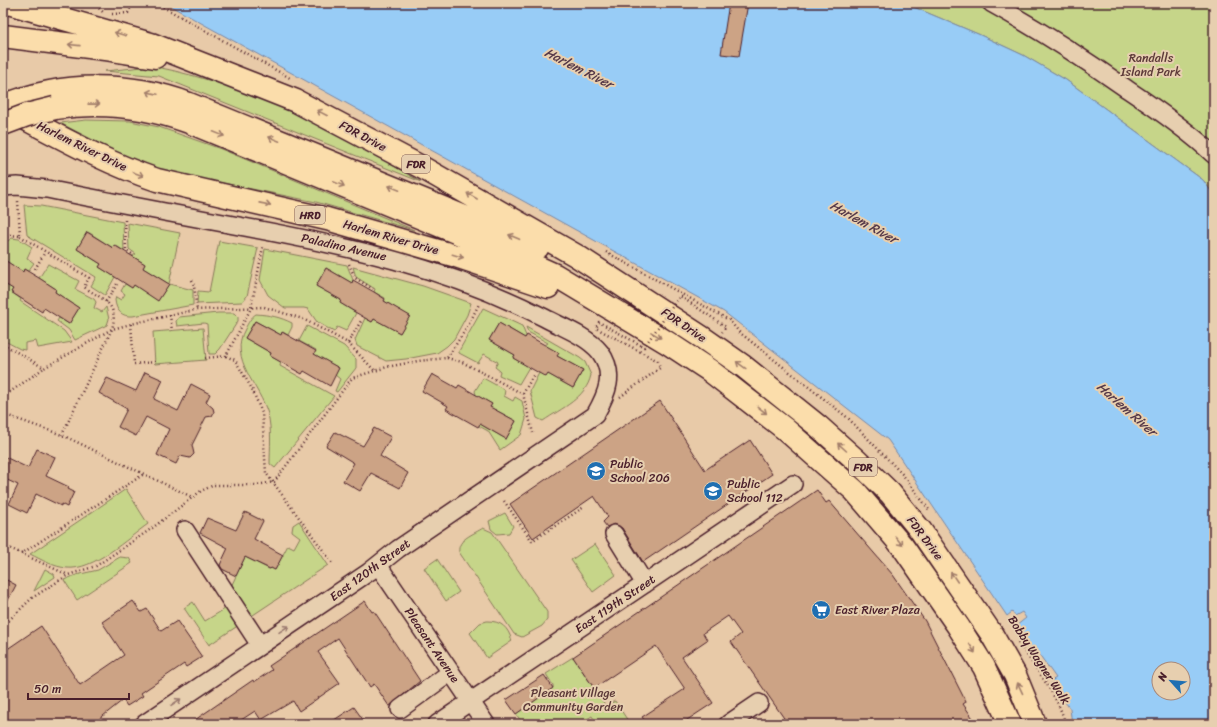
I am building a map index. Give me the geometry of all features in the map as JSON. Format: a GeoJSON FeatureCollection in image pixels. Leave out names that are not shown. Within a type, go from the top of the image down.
{"type":"FeatureCollection","features":[{"type":"Feature","properties":{"kind":"highway"},"geometry":{"type":"LineString","coordinates":[[8,3],[151,44],[209,67]]}},
{"type":"Feature","properties":{"kind":"highway"},"geometry":{"type":"LineString","coordinates":[[3,36],[105,48],[209,67]]}},
{"type":"Feature","properties":{"kind":"highway","name":"FDR Drive"},"geometry":{"type":"LineString","coordinates":[[209,67],[261,85],[318,111],[424,168],[615,279],[704,338],[770,387],[845,450],[890,493],[921,531],[991,633],[1015,675],[1035,724]]}},
{"type":"Feature","properties":{"kind":"highway"},"geometry":{"type":"LineString","coordinates":[[3,107],[23,99],[53,92],[94,87],[138,90],[164,96],[196,107],[615,279]]}},
{"type":"Feature","properties":{"kind":"highway"},"geometry":{"type":"LineString","coordinates":[[3,124],[27,115],[55,108],[87,104],[125,106],[176,118],[504,252],[554,275],[622,316]]}},
{"type":"Feature","properties":{"kind":"highway","name":"Harlem River Drive"},"geometry":{"type":"LineString","coordinates":[[3,107],[92,153],[135,173],[157,180],[327,219],[456,256],[519,276],[622,316]]}},
{"type":"Feature","properties":{"kind":"highway","name":"FDR Drive"},"geometry":{"type":"LineString","coordinates":[[622,316],[668,343],[746,398],[785,428],[855,491],[898,541],[930,584],[984,666],[1010,724]]}},
{"type":"Feature","properties":{"kind":"highway"},"geometry":{"type":"LineString","coordinates":[[994,688],[1001,724]]}},
{"type":"Feature","properties":{"kind":"street"},"geometry":{"type":"LineString","coordinates":[[991,3],[1054,40],[1112,78],[1188,132],[1214,154]]}},
{"type":"Feature","properties":{"kind":"street","name":"Paladino Avenue"},"geometry":{"type":"LineString","coordinates":[[3,187],[17,186],[47,189],[289,235],[384,256],[459,279],[519,305],[574,333],[594,346],[603,358],[609,372],[610,380],[606,395],[595,415]]}},
{"type":"Feature","properties":{"kind":"street","name":"East 120th Street"},"geometry":{"type":"LineString","coordinates":[[144,724],[595,415]]}},
{"type":"Feature","properties":{"kind":"street","name":"East 119th Street"},"geometry":{"type":"LineString","coordinates":[[437,724],[793,484]]}},
{"type":"Feature","properties":{"kind":"street"},"geometry":{"type":"LineString","coordinates":[[185,530],[260,645]]}},
{"type":"Feature","properties":{"kind":"street"},"geometry":{"type":"LineString","coordinates":[[614,534],[645,584]]}},
{"type":"Feature","properties":{"kind":"street","name":"Pleasant Avenue"},"geometry":{"type":"LineString","coordinates":[[378,565],[486,724]]}},
{"type":"Feature","properties":{"kind":"street"},"geometry":{"type":"LineString","coordinates":[[400,709],[451,672]]}},
{"type":"Feature","properties":{"kind":"street"},"geometry":{"type":"LineString","coordinates":[[728,724],[759,703]]}},
{"type":"Feature","properties":{"kind":"path"},"geometry":{"type":"LineString","coordinates":[[93,3],[106,14],[128,13],[133,3]]}},
{"type":"Feature","properties":{"kind":"path"},"geometry":{"type":"LineString","coordinates":[[18,200],[20,236]]}},
{"type":"Feature","properties":{"kind":"path"},"geometry":{"type":"LineString","coordinates":[[126,220],[126,250],[132,254]]}},
{"type":"Feature","properties":{"kind":"path"},"geometry":{"type":"LineString","coordinates":[[3,239],[10,235],[20,236],[89,278],[84,287],[111,306],[115,316],[112,328],[62,435]]}},
{"type":"Feature","properties":{"kind":"path"},"geometry":{"type":"LineString","coordinates":[[226,356],[250,308],[263,247]]}},
{"type":"Feature","properties":{"kind":"path"},"geometry":{"type":"LineString","coordinates":[[35,269],[45,252]]}},
{"type":"Feature","properties":{"kind":"path"},"geometry":{"type":"LineString","coordinates":[[349,263],[355,278],[373,289]]}},
{"type":"Feature","properties":{"kind":"path"},"geometry":{"type":"LineString","coordinates":[[192,280],[196,290],[195,299],[197,310]]}},
{"type":"Feature","properties":{"kind":"path"},"geometry":{"type":"LineString","coordinates":[[106,302],[117,284]]}},
{"type":"Feature","properties":{"kind":"path"},"geometry":{"type":"LineString","coordinates":[[619,397],[660,368],[658,361],[596,328],[599,322],[644,347],[680,296],[726,327],[722,332]]}},
{"type":"Feature","properties":{"kind":"path"},"geometry":{"type":"LineString","coordinates":[[448,358],[468,326],[479,303]]}},
{"type":"Feature","properties":{"kind":"path"},"geometry":{"type":"LineString","coordinates":[[3,397],[44,368],[112,328],[197,310],[264,306],[286,312],[303,319],[348,343],[375,370]]}},
{"type":"Feature","properties":{"kind":"path"},"geometry":{"type":"LineString","coordinates":[[170,315],[172,331]]}},
{"type":"Feature","properties":{"kind":"path"},"geometry":{"type":"LineString","coordinates":[[348,343],[360,320]]}},
{"type":"Feature","properties":{"kind":"path"},"geometry":{"type":"LineString","coordinates":[[131,324],[134,364],[155,362]]}},
{"type":"Feature","properties":{"kind":"path"},"geometry":{"type":"LineString","coordinates":[[3,344],[44,368]]}},
{"type":"Feature","properties":{"kind":"path"},"geometry":{"type":"LineString","coordinates":[[205,358],[226,356],[235,360],[252,389],[262,413],[266,473],[334,565]]}},
{"type":"Feature","properties":{"kind":"path"},"geometry":{"type":"LineString","coordinates":[[3,626],[32,598],[68,575],[96,566],[166,519],[201,491],[214,485],[256,485],[274,482],[352,378],[375,370],[418,361],[448,358],[462,362],[523,394]]}},
{"type":"Feature","properties":{"kind":"path"},"geometry":{"type":"LineString","coordinates":[[532,433],[523,394],[534,374]]}},
{"type":"Feature","properties":{"kind":"path"},"geometry":{"type":"LineString","coordinates":[[3,414],[62,435],[192,497]]}},
{"type":"Feature","properties":{"kind":"path"},"geometry":{"type":"LineString","coordinates":[[21,554],[144,474]]}},
{"type":"Feature","properties":{"kind":"path"},"geometry":{"type":"LineString","coordinates":[[504,501],[532,541],[584,507]]}},
{"type":"Feature","properties":{"kind":"path"},"geometry":{"type":"LineString","coordinates":[[3,544],[21,554],[68,575]]}},
{"type":"Feature","properties":{"kind":"path","name":"Bobby Wagner Walk"},"geometry":{"type":"LineString","coordinates":[[1016,639],[1064,715],[1065,724]]}},
{"type":"Feature","properties":{"kind":"green space","name":"Randalls Island Park"},"geometry":{"type":"Polygon","coordinates":[[[904,3],[1214,3],[1214,195],[1203,180],[1066,80],[1023,55],[978,34],[904,3]]]}},
{"type":"Feature","properties":{"kind":"green space"},"geometry":{"type":"Polygon","coordinates":[[[152,66],[215,82],[276,104],[342,136],[421,182],[159,76],[105,71],[152,66]]]}},
{"type":"Feature","properties":{"kind":"green space"},"geometry":{"type":"Polygon","coordinates":[[[86,120],[130,121],[159,127],[221,149],[414,230],[316,202],[163,171],[114,151],[60,123],[86,120]]]}},
{"type":"Feature","properties":{"kind":"green space"},"geometry":{"type":"Polygon","coordinates":[[[24,205],[41,206],[123,222],[124,251],[115,245],[113,248],[88,232],[77,249],[101,264],[99,267],[115,277],[105,295],[91,286],[96,277],[27,235],[24,205]]]}},
{"type":"Feature","properties":{"kind":"green space"},"geometry":{"type":"Polygon","coordinates":[[[128,223],[180,233],[169,284],[143,268],[145,264],[132,256],[136,254],[129,249],[128,223]]]}},
{"type":"Feature","properties":{"kind":"green space"},"geometry":{"type":"Polygon","coordinates":[[[12,238],[19,239],[32,247],[27,258],[34,263],[28,271],[24,269],[23,272],[3,259],[3,244],[12,238]]]}},
{"type":"Feature","properties":{"kind":"green space"},"geometry":{"type":"Polygon","coordinates":[[[219,241],[258,248],[247,296],[242,302],[197,304],[198,291],[209,292],[219,241]]]}},
{"type":"Feature","properties":{"kind":"green space"},"geometry":{"type":"Polygon","coordinates":[[[265,249],[347,265],[353,280],[352,283],[326,268],[316,286],[341,300],[340,303],[356,313],[346,331],[337,327],[334,332],[317,322],[308,309],[285,308],[268,295],[260,280],[265,249]]]}},
{"type":"Feature","properties":{"kind":"green space"},"geometry":{"type":"Polygon","coordinates":[[[48,264],[79,281],[75,289],[94,299],[96,302],[94,308],[102,312],[106,307],[109,319],[107,325],[75,340],[69,330],[57,321],[59,318],[69,324],[79,308],[55,292],[56,289],[39,278],[48,264]]]}},
{"type":"Feature","properties":{"kind":"green space"},"geometry":{"type":"Polygon","coordinates":[[[353,267],[423,286],[471,303],[467,315],[454,339],[437,353],[386,361],[357,346],[355,340],[365,318],[372,322],[374,319],[400,333],[409,316],[384,301],[385,298],[374,292],[375,289],[356,277],[353,267]]]}},
{"type":"Feature","properties":{"kind":"green space"},"geometry":{"type":"Polygon","coordinates":[[[3,283],[13,289],[11,292],[21,299],[20,301],[64,331],[72,342],[38,348],[36,341],[25,343],[25,350],[3,340],[3,283]]]}},
{"type":"Feature","properties":{"kind":"green space"},"geometry":{"type":"Polygon","coordinates":[[[125,284],[132,288],[134,285],[158,300],[169,284],[193,290],[193,305],[133,316],[123,314],[118,310],[115,300],[116,297],[121,300],[125,294],[121,291],[125,284]]]}},
{"type":"Feature","properties":{"kind":"green space"},"geometry":{"type":"Polygon","coordinates":[[[483,308],[522,326],[526,336],[525,338],[499,323],[489,340],[515,355],[513,358],[529,367],[519,384],[499,375],[500,371],[495,367],[498,362],[484,354],[478,363],[459,353],[483,308]]]}},
{"type":"Feature","properties":{"kind":"green space"},"geometry":{"type":"Polygon","coordinates":[[[234,313],[238,317],[238,321],[220,349],[215,354],[209,354],[207,324],[177,326],[176,321],[179,317],[234,313]]]}},
{"type":"Feature","properties":{"kind":"green space"},"geometry":{"type":"Polygon","coordinates":[[[256,314],[283,319],[292,323],[292,327],[288,335],[283,332],[281,335],[255,321],[245,338],[271,353],[270,356],[281,362],[280,366],[334,396],[275,468],[270,464],[270,433],[268,414],[247,372],[240,351],[241,340],[248,322],[256,314]]]}},
{"type":"Feature","properties":{"kind":"green space"},"geometry":{"type":"Polygon","coordinates":[[[307,326],[344,346],[356,359],[356,368],[337,392],[335,391],[340,379],[335,375],[339,368],[314,354],[316,350],[299,341],[307,326]]]}},
{"type":"Feature","properties":{"kind":"green space"},"geometry":{"type":"Polygon","coordinates":[[[526,327],[580,358],[585,362],[591,375],[584,390],[579,396],[543,421],[537,418],[530,391],[539,373],[548,374],[573,388],[583,370],[557,356],[545,345],[548,343],[528,332],[526,327]]]}},
{"type":"Feature","properties":{"kind":"green space"},"geometry":{"type":"Polygon","coordinates":[[[203,328],[206,360],[155,364],[153,332],[203,328]]]}},
{"type":"Feature","properties":{"kind":"green space"},"geometry":{"type":"Polygon","coordinates":[[[483,378],[505,390],[504,396],[513,401],[515,397],[522,401],[526,419],[521,435],[500,450],[488,431],[479,426],[480,424],[506,439],[516,421],[490,407],[492,404],[476,395],[475,391],[483,378]]]}},
{"type":"Feature","properties":{"kind":"green space"},"geometry":{"type":"Polygon","coordinates":[[[126,489],[148,524],[110,552],[99,559],[77,568],[67,568],[53,565],[30,554],[126,489]]]}},
{"type":"Feature","properties":{"kind":"green space"},"geometry":{"type":"Polygon","coordinates":[[[505,513],[513,526],[509,533],[497,534],[491,529],[489,521],[505,513]]]}},
{"type":"Feature","properties":{"kind":"green space"},"geometry":{"type":"Polygon","coordinates":[[[299,521],[328,565],[247,619],[228,593],[245,557],[269,569],[271,568],[275,570],[288,545],[294,548],[300,537],[292,531],[293,525],[299,521]]]}},
{"type":"Feature","properties":{"kind":"green space"},"geometry":{"type":"Polygon","coordinates":[[[483,528],[492,532],[547,612],[547,620],[542,626],[522,637],[514,634],[459,552],[459,547],[463,540],[483,528]]]}},
{"type":"Feature","properties":{"kind":"green space"},"geometry":{"type":"Polygon","coordinates":[[[595,544],[616,575],[593,592],[571,560],[595,544]]]}},
{"type":"Feature","properties":{"kind":"green space"},"geometry":{"type":"Polygon","coordinates":[[[120,557],[129,558],[132,563],[77,600],[64,580],[76,575],[98,570],[120,557]]]}},
{"type":"Feature","properties":{"kind":"green space"},"geometry":{"type":"Polygon","coordinates":[[[437,559],[459,592],[446,601],[424,568],[437,559]]]}},
{"type":"Feature","properties":{"kind":"green space"},"geometry":{"type":"Polygon","coordinates":[[[45,569],[54,574],[55,577],[34,591],[45,569]]]}},
{"type":"Feature","properties":{"kind":"green space"},"geometry":{"type":"Polygon","coordinates":[[[193,602],[205,621],[228,607],[242,623],[209,645],[184,608],[193,602]]]}},
{"type":"Feature","properties":{"kind":"green space"},"geometry":{"type":"Polygon","coordinates":[[[487,621],[496,622],[503,626],[508,632],[512,641],[487,658],[470,633],[480,623],[487,621]]]}},
{"type":"Feature","properties":{"kind":"green space","name":"Pleasant Village Community Garden"},"geometry":{"type":"Polygon","coordinates":[[[573,657],[606,706],[615,701],[630,724],[597,724],[592,716],[579,724],[523,724],[516,714],[553,688],[553,685],[546,674],[573,657]]]}},
{"type":"Feature","properties":{"kind":"water","name":"Harlem River"},"geometry":{"type":"Polygon","coordinates":[[[165,3],[904,3],[978,34],[1023,55],[1066,80],[1203,180],[1214,195],[1214,724],[1072,724],[1070,709],[1051,681],[1056,678],[1034,647],[1031,649],[1016,626],[1026,618],[1022,612],[1015,616],[1012,612],[1007,616],[888,440],[724,312],[165,3]]]}},
{"type":"Feature","properties":{"kind":"building"},"geometry":{"type":"Polygon","coordinates":[[[729,3],[748,3],[739,56],[721,54],[729,3]]]}},
{"type":"Feature","properties":{"kind":"building"},"geometry":{"type":"Polygon","coordinates":[[[87,232],[113,248],[114,245],[145,264],[143,268],[169,284],[158,301],[134,285],[132,288],[99,267],[101,264],[77,249],[87,232]]]}},
{"type":"Feature","properties":{"kind":"building"},"geometry":{"type":"Polygon","coordinates":[[[3,259],[23,272],[24,269],[39,278],[56,289],[55,292],[79,308],[69,324],[44,308],[42,312],[11,292],[13,289],[3,283],[3,259]]]}},
{"type":"Feature","properties":{"kind":"building"},"geometry":{"type":"Polygon","coordinates":[[[326,268],[352,283],[353,280],[374,292],[385,299],[384,301],[410,316],[400,333],[374,319],[372,322],[340,303],[341,300],[316,286],[326,268]]]}},
{"type":"Feature","properties":{"kind":"building"},"geometry":{"type":"Polygon","coordinates":[[[255,321],[281,335],[282,332],[316,351],[314,354],[339,368],[330,386],[304,371],[302,374],[270,356],[271,353],[245,338],[255,321]]]}},
{"type":"Feature","properties":{"kind":"building"},"geometry":{"type":"Polygon","coordinates":[[[499,323],[525,338],[527,335],[559,353],[557,356],[583,370],[573,388],[548,374],[546,377],[539,373],[513,358],[515,355],[489,340],[499,323]]]}},
{"type":"Feature","properties":{"kind":"building"},"geometry":{"type":"Polygon","coordinates":[[[145,372],[163,380],[154,399],[178,411],[191,384],[210,394],[206,402],[213,408],[214,412],[212,416],[206,417],[192,445],[194,454],[190,458],[180,456],[176,464],[157,455],[169,429],[146,417],[136,436],[118,427],[127,409],[99,393],[107,378],[136,391],[145,372]]]}},
{"type":"Feature","properties":{"kind":"building"},"geometry":{"type":"Polygon","coordinates":[[[432,374],[457,388],[459,385],[492,404],[490,407],[516,421],[506,439],[480,424],[478,427],[446,409],[448,406],[422,391],[432,374]]]}},
{"type":"Feature","properties":{"kind":"building"},"geometry":{"type":"Polygon","coordinates":[[[660,401],[705,470],[750,440],[772,474],[643,562],[622,528],[614,524],[607,527],[603,522],[608,517],[594,496],[533,538],[510,504],[660,401]]]}},
{"type":"Feature","properties":{"kind":"building"},"geometry":{"type":"Polygon","coordinates":[[[374,428],[391,437],[380,456],[408,473],[400,488],[371,473],[360,491],[343,481],[354,463],[326,446],[335,432],[363,446],[374,428]]]}},
{"type":"Feature","properties":{"kind":"building"},"geometry":{"type":"Polygon","coordinates":[[[37,449],[55,457],[46,476],[69,487],[68,489],[74,492],[67,507],[61,504],[61,506],[36,494],[27,513],[9,504],[18,485],[3,478],[3,456],[28,468],[37,449]]]}},
{"type":"Feature","properties":{"kind":"building","name":"East River Plaza"},"geometry":{"type":"Polygon","coordinates":[[[817,490],[826,503],[829,501],[893,575],[925,621],[966,702],[963,704],[977,724],[788,724],[731,642],[741,634],[728,616],[703,633],[707,640],[682,657],[713,703],[681,724],[647,724],[642,717],[685,689],[656,646],[594,688],[573,657],[817,490]]]}},
{"type":"Feature","properties":{"kind":"building"},"geometry":{"type":"Polygon","coordinates":[[[245,512],[263,521],[254,539],[283,555],[275,570],[245,557],[236,576],[222,569],[220,565],[228,548],[200,533],[207,518],[236,530],[245,512]]]}},
{"type":"Feature","properties":{"kind":"building"},"geometry":{"type":"Polygon","coordinates":[[[3,578],[16,585],[3,610],[3,578]]]}},
{"type":"Feature","properties":{"kind":"building"},"geometry":{"type":"Polygon","coordinates":[[[133,601],[141,612],[147,609],[161,631],[177,621],[202,657],[186,667],[184,664],[141,693],[143,696],[127,706],[123,700],[93,724],[3,724],[3,652],[41,626],[80,685],[124,655],[102,622],[133,601]]]}},
{"type":"Feature","properties":{"kind":"building"},"geometry":{"type":"Polygon","coordinates":[[[365,601],[372,612],[374,611],[420,681],[391,705],[389,706],[374,684],[370,687],[338,638],[318,652],[340,683],[299,711],[293,701],[261,720],[255,711],[235,724],[189,724],[253,680],[254,682],[272,670],[269,666],[365,601]]]}},
{"type":"Feature","properties":{"kind":"building"},"geometry":{"type":"Polygon","coordinates":[[[544,675],[553,688],[516,714],[506,700],[544,675]]]}},
{"type":"Feature","properties":{"kind":"building"},"geometry":{"type":"Polygon","coordinates":[[[354,707],[366,724],[328,724],[354,707]]]}},
{"type":"Feature","properties":{"kind":"place","name":"Public School 206"},"geometry":{"type":"Point","coordinates":[596,471]}},
{"type":"Feature","properties":{"kind":"place","name":"Public School 112"},"geometry":{"type":"Point","coordinates":[713,491]}},
{"type":"Feature","properties":{"kind":"place","name":"East River Plaza"},"geometry":{"type":"Point","coordinates":[821,610]}}]}
